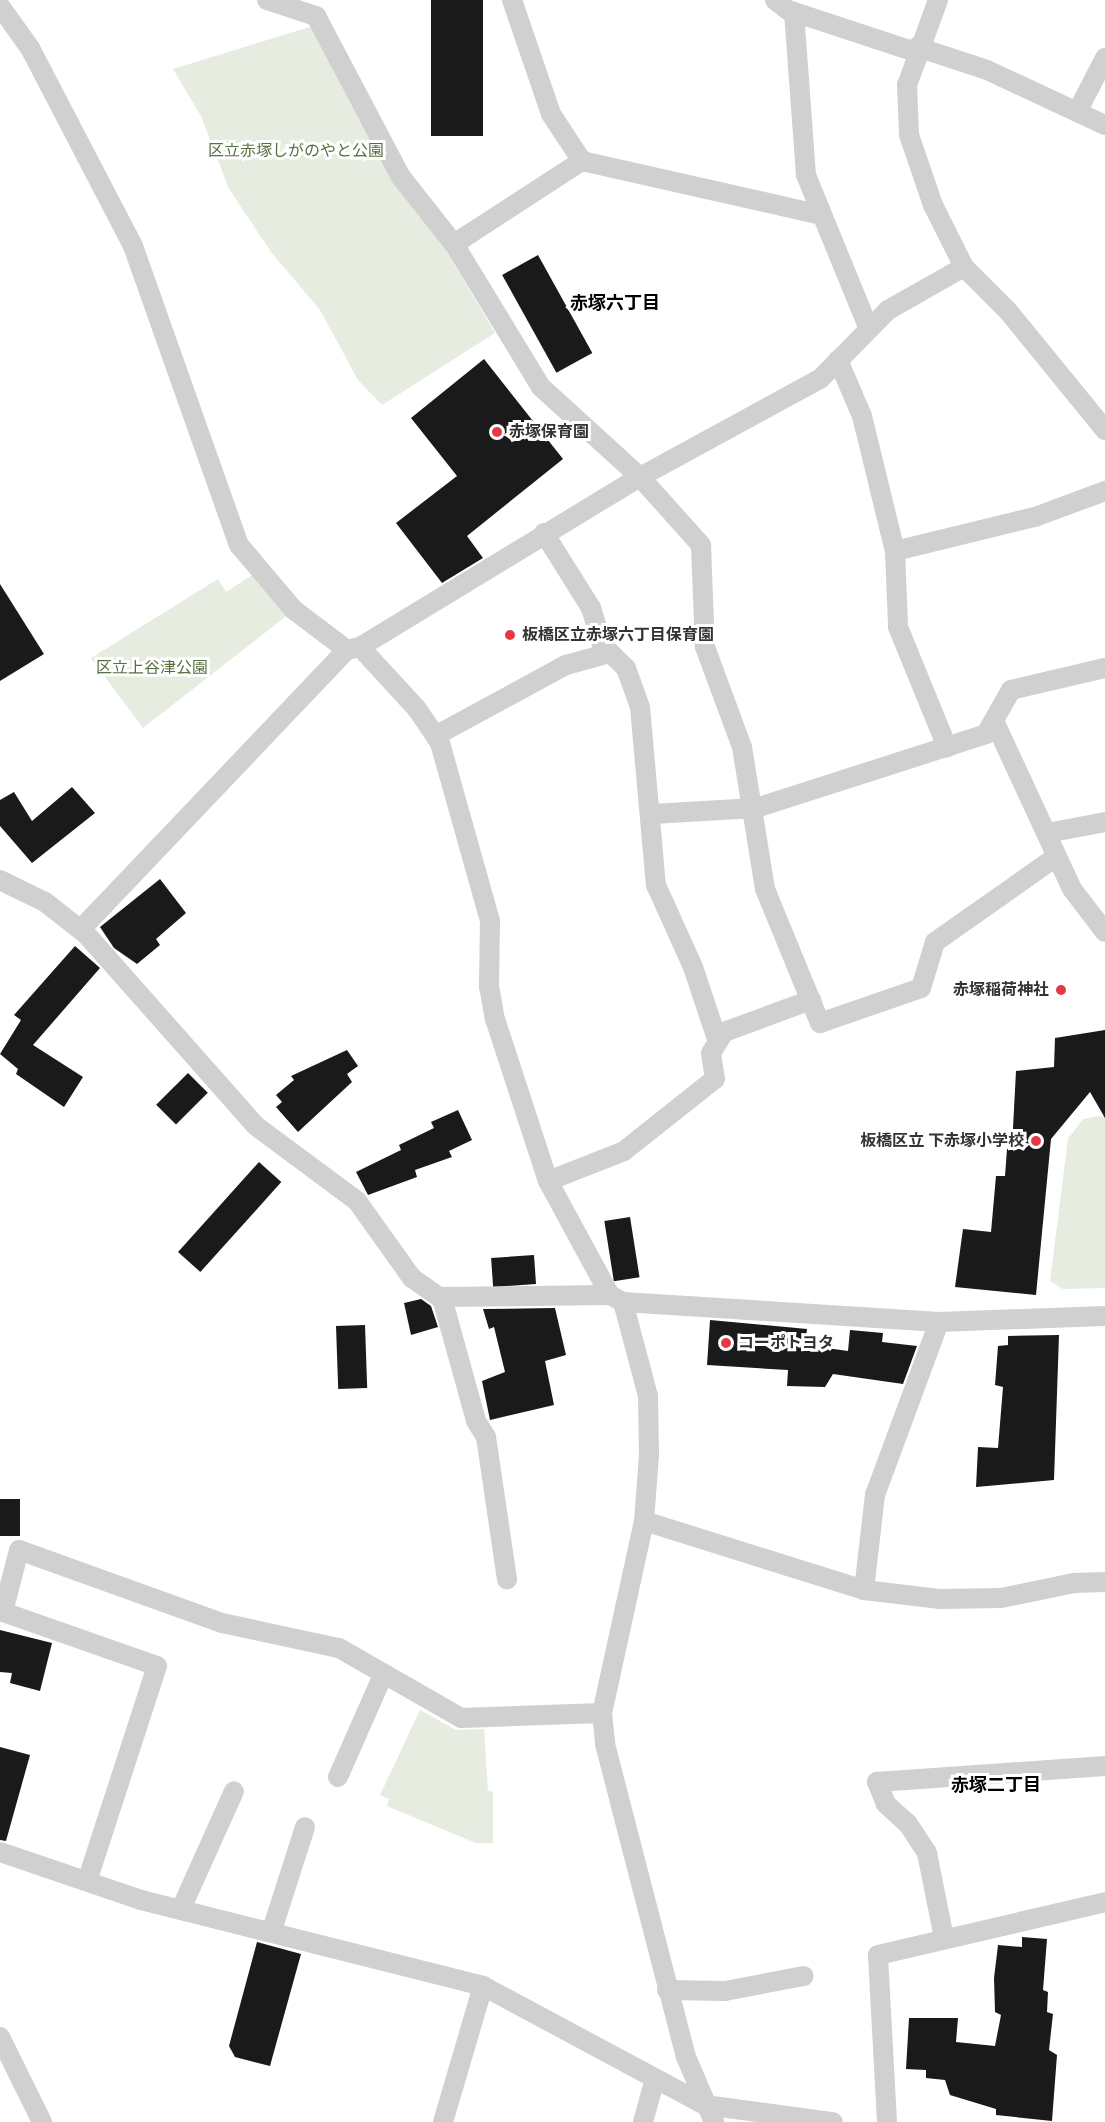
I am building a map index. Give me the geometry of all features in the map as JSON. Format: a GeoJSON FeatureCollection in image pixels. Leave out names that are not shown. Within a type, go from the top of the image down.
{"type":"FeatureCollection","features":[{"type":"Feature","properties":{"kind":"street"},"geometry":{"type":"LineString","coordinates":[[267,0],[316,16],[401,177],[454,244],[541,387],[640,477],[701,545],[705,647],[742,747],[765,889],[820,1023],[921,988],[935,942],[1056,857]]}},
{"type":"Feature","properties":{"kind":"street"},"geometry":{"type":"LineString","coordinates":[[512,0],[551,114],[582,161],[818,214]]}},
{"type":"Feature","properties":{"kind":"street"},"geometry":{"type":"LineString","coordinates":[[938,0],[916,49],[907,85],[909,135],[933,205],[964,267],[1008,311],[1105,430]]}},
{"type":"Feature","properties":{"kind":"street"},"geometry":{"type":"LineString","coordinates":[[868,327],[818,214],[806,175],[785,5],[916,49],[987,69],[1105,125]]}},
{"type":"Feature","properties":{"kind":"street"},"geometry":{"type":"LineString","coordinates":[[0,6],[30,48],[132,246],[239,545],[294,610],[354,649],[435,736],[490,921],[489,986],[495,1018],[548,1181],[617,1299],[648,1396],[644,1521],[602,1713],[610,1766],[667,1990],[709,2114]]}},
{"type":"Feature","properties":{"kind":"street"},"geometry":{"type":"LineString","coordinates":[[1077,112],[1105,58]]}},
{"type":"Feature","properties":{"kind":"street"},"geometry":{"type":"LineString","coordinates":[[454,244],[582,161]]}},
{"type":"Feature","properties":{"kind":"street"},"geometry":{"type":"LineString","coordinates":[[83,931],[354,649],[640,477],[820,379],[868,327],[964,267]]}},
{"type":"Feature","properties":{"kind":"street"},"geometry":{"type":"LineString","coordinates":[[838,360],[862,416],[895,550],[898,627],[947,747]]}},
{"type":"Feature","properties":{"kind":"street"},"geometry":{"type":"LineString","coordinates":[[895,550],[1035,517],[1105,491]]}},
{"type":"Feature","properties":{"kind":"street"},"geometry":{"type":"LineString","coordinates":[[544,533],[591,608],[602,645],[626,668],[640,707],[652,814],[656,885],[693,967],[717,1042]]}},
{"type":"Feature","properties":{"kind":"street"},"geometry":{"type":"LineString","coordinates":[[435,736],[566,665],[610,653]]}},
{"type":"Feature","properties":{"kind":"street"},"geometry":{"type":"LineString","coordinates":[[652,814],[750,807],[947,747],[986,734],[1011,690],[1105,668]]}},
{"type":"Feature","properties":{"kind":"street"},"geometry":{"type":"LineString","coordinates":[[994,723],[1047,833],[1056,857],[1083,906],[1105,932]]}},
{"type":"Feature","properties":{"kind":"street"},"geometry":{"type":"LineString","coordinates":[[1047,833],[1105,822]]}},
{"type":"Feature","properties":{"kind":"street"},"geometry":{"type":"LineString","coordinates":[[0,880],[45,902],[83,931],[256,1126],[357,1201],[412,1278],[442,1298],[617,1299],[939,1323],[1105,1316]]}},
{"type":"Feature","properties":{"kind":"street"},"geometry":{"type":"LineString","coordinates":[[548,1181],[624,1151],[715,1079],[711,1053],[724,1032],[811,1000]]}},
{"type":"Feature","properties":{"kind":"street"},"geometry":{"type":"LineString","coordinates":[[442,1298],[476,1421],[486,1437],[507,1579]]}},
{"type":"Feature","properties":{"kind":"street"},"geometry":{"type":"LineString","coordinates":[[864,1590],[875,1495],[939,1323]]}},
{"type":"Feature","properties":{"kind":"street"},"geometry":{"type":"LineString","coordinates":[[644,1521],[864,1590],[940,1599],[1001,1598],[1074,1582],[1105,1582]]}},
{"type":"Feature","properties":{"kind":"street"},"geometry":{"type":"LineString","coordinates":[[87,1881],[157,1666],[1,1611],[19,1550],[222,1623],[339,1648],[461,1718],[602,1713]]}},
{"type":"Feature","properties":{"kind":"street"},"geometry":{"type":"LineString","coordinates":[[338,1777],[383,1675]]}},
{"type":"Feature","properties":{"kind":"street"},"geometry":{"type":"LineString","coordinates":[[944,1938],[927,1853],[908,1824],[886,1804],[877,1782],[1105,1766]]}},
{"type":"Feature","properties":{"kind":"street"},"geometry":{"type":"LineString","coordinates":[[181,1909],[234,1791]]}},
{"type":"Feature","properties":{"kind":"street"},"geometry":{"type":"LineString","coordinates":[[272,1930],[304,1827]]}},
{"type":"Feature","properties":{"kind":"street"},"geometry":{"type":"LineString","coordinates":[[0,1852],[181,1909],[272,1930],[483,1986],[709,2114],[833,2122]]}},
{"type":"Feature","properties":{"kind":"street"},"geometry":{"type":"LineString","coordinates":[[887,2122],[878,1955],[1105,1902]]}},
{"type":"Feature","properties":{"kind":"street"},"geometry":{"type":"LineString","coordinates":[[667,1990],[725,1991],[804,1976]]}},
{"type":"Feature","properties":{"kind":"street"},"geometry":{"type":"LineString","coordinates":[[443,2122],[483,1986]]}},
{"type":"Feature","properties":{"kind":"street"},"geometry":{"type":"LineString","coordinates":[[0,2037],[42,2122]]}},
{"type":"Feature","properties":{"kind":"street"},"geometry":{"type":"LineString","coordinates":[[644,2122],[654,2082]]}},
{"type":"Feature","properties":{"kind":"green space","name":"区立赤塚しがのやと公園"},"geometry":{"type":"Polygon","coordinates":[[[313,26],[495,333],[382,405],[358,380],[320,310],[271,252],[229,189],[201,116],[173,69],[313,26]]]}},
{"type":"Feature","properties":{"kind":"green space","name":"区立上谷津公園"},"geometry":{"type":"Polygon","coordinates":[[[257,572],[294,610],[143,728],[91,658],[218,579],[226,592],[257,572]]]}},
{"type":"Feature","properties":{"kind":"green space"},"geometry":{"type":"Polygon","coordinates":[[[1105,1115],[1105,1288],[1063,1289],[1050,1281],[1068,1139],[1083,1119],[1105,1115]]]}},
{"type":"Feature","properties":{"kind":"green space"},"geometry":{"type":"Polygon","coordinates":[[[420,1710],[456,1730],[484,1729],[488,1791],[493,1792],[493,1843],[476,1843],[387,1806],[389,1799],[380,1795],[420,1710]]]}},
{"type":"Feature","properties":{"kind":"building"},"geometry":{"type":"Polygon","coordinates":[[[431,0],[483,0],[483,136],[431,136],[431,0]]]}},
{"type":"Feature","properties":{"kind":"building"},"geometry":{"type":"Polygon","coordinates":[[[538,255],[592,353],[556,373],[502,275],[538,255]]]}},
{"type":"Feature","properties":{"kind":"building"},"geometry":{"type":"Polygon","coordinates":[[[484,359],[563,459],[467,536],[483,558],[442,583],[396,523],[457,476],[411,418],[484,359]]]}},
{"type":"Feature","properties":{"kind":"building"},"geometry":{"type":"Polygon","coordinates":[[[0,584],[44,654],[0,681],[0,584]]]}},
{"type":"Feature","properties":{"kind":"building"},"geometry":{"type":"Polygon","coordinates":[[[72,787],[95,813],[32,863],[0,826],[0,800],[14,792],[32,821],[72,787]]]}},
{"type":"Feature","properties":{"kind":"building"},"geometry":{"type":"Polygon","coordinates":[[[160,879],[186,913],[156,939],[160,945],[137,964],[114,948],[100,927],[160,879]]]}},
{"type":"Feature","properties":{"kind":"building"},"geometry":{"type":"Polygon","coordinates":[[[75,946],[100,968],[33,1045],[83,1077],[64,1107],[16,1074],[18,1069],[0,1054],[21,1020],[14,1015],[75,946]]]}},
{"type":"Feature","properties":{"kind":"building"},"geometry":{"type":"Polygon","coordinates":[[[1105,1030],[1105,1118],[1090,1092],[1051,1139],[1036,1295],[955,1287],[963,1229],[991,1232],[996,1176],[1005,1176],[1007,1149],[1012,1147],[1016,1071],[1054,1067],[1055,1038],[1105,1030]]]}},
{"type":"Feature","properties":{"kind":"building"},"geometry":{"type":"Polygon","coordinates":[[[347,1050],[358,1066],[347,1074],[352,1082],[298,1132],[276,1107],[282,1102],[276,1095],[294,1080],[291,1076],[347,1050]]]}},
{"type":"Feature","properties":{"kind":"building"},"geometry":{"type":"Polygon","coordinates":[[[188,1073],[208,1093],[176,1125],[156,1105],[188,1073]]]}},
{"type":"Feature","properties":{"kind":"building"},"geometry":{"type":"Polygon","coordinates":[[[458,1110],[472,1140],[449,1151],[452,1157],[415,1170],[417,1177],[368,1195],[356,1172],[401,1150],[399,1145],[434,1128],[431,1122],[458,1110]]]}},
{"type":"Feature","properties":{"kind":"building"},"geometry":{"type":"Polygon","coordinates":[[[259,1162],[281,1182],[200,1272],[178,1252],[259,1162]]]}},
{"type":"Feature","properties":{"kind":"building"},"geometry":{"type":"Polygon","coordinates":[[[630,1217],[640,1277],[614,1281],[604,1221],[630,1217]]]}},
{"type":"Feature","properties":{"kind":"building"},"geometry":{"type":"Polygon","coordinates":[[[534,1255],[536,1284],[493,1287],[491,1258],[534,1255]]]}},
{"type":"Feature","properties":{"kind":"building"},"geometry":{"type":"Polygon","coordinates":[[[421,1299],[431,1306],[438,1327],[411,1335],[404,1303],[421,1299]]]}},
{"type":"Feature","properties":{"kind":"building"},"geometry":{"type":"Polygon","coordinates":[[[555,1308],[566,1355],[545,1361],[554,1405],[490,1420],[482,1381],[505,1372],[494,1327],[489,1329],[483,1309],[555,1308]]]}},
{"type":"Feature","properties":{"kind":"building"},"geometry":{"type":"Polygon","coordinates":[[[710,1320],[807,1329],[805,1345],[848,1351],[850,1330],[883,1333],[882,1342],[917,1346],[903,1384],[833,1374],[825,1387],[787,1386],[788,1370],[707,1365],[710,1320]]]}},
{"type":"Feature","properties":{"kind":"building"},"geometry":{"type":"Polygon","coordinates":[[[365,1325],[367,1388],[338,1389],[336,1326],[365,1325]]]}},
{"type":"Feature","properties":{"kind":"building"},"geometry":{"type":"Polygon","coordinates":[[[1059,1335],[1054,1480],[976,1487],[978,1447],[998,1448],[1003,1387],[995,1385],[998,1346],[1008,1345],[1008,1336],[1059,1335]]]}},
{"type":"Feature","properties":{"kind":"building"},"geometry":{"type":"Polygon","coordinates":[[[0,1499],[20,1499],[20,1536],[0,1536],[0,1499]]]}},
{"type":"Feature","properties":{"kind":"building"},"geometry":{"type":"Polygon","coordinates":[[[0,1630],[52,1643],[40,1691],[10,1683],[12,1673],[0,1672],[0,1630]]]}},
{"type":"Feature","properties":{"kind":"building"},"geometry":{"type":"Polygon","coordinates":[[[0,1747],[30,1755],[6,1841],[0,1840],[0,1747]]]}},
{"type":"Feature","properties":{"kind":"building"},"geometry":{"type":"Polygon","coordinates":[[[1022,1937],[1047,1939],[1043,1990],[1048,1992],[1047,2012],[1053,2014],[1049,2050],[1057,2055],[1052,2121],[996,2115],[996,2109],[950,2095],[945,2080],[926,2078],[926,2070],[906,2069],[909,2018],[958,2018],[956,2042],[995,2046],[1001,2015],[995,2012],[994,1978],[998,1945],[1022,1947],[1022,1937]]]}},
{"type":"Feature","properties":{"kind":"building"},"geometry":{"type":"Polygon","coordinates":[[[257,1942],[301,1954],[270,2066],[235,2057],[229,2046],[257,1942]]]}},
{"type":"Feature","properties":{"kind":"place","name":"赤塚保育園"},"geometry":{"type":"Point","coordinates":[497,432]}},
{"type":"Feature","properties":{"kind":"place","name":"板橋区立赤塚六丁目保育園"},"geometry":{"type":"Point","coordinates":[510,635]}},
{"type":"Feature","properties":{"kind":"place","name":"赤塚稲荷神社"},"geometry":{"type":"Point","coordinates":[1061,990]}},
{"type":"Feature","properties":{"kind":"place","name":"板橋区立 下赤塚小学校"},"geometry":{"type":"Point","coordinates":[1036,1141]}},
{"type":"Feature","properties":{"kind":"place","name":"コーポトヨタ"},"geometry":{"type":"Point","coordinates":[726,1343]}},
{"type":"Feature","properties":{"kind":"district","name":"赤塚六丁目"},"geometry":{"type":"Point","coordinates":[615,303]}},
{"type":"Feature","properties":{"kind":"district","name":"赤塚二丁目"},"geometry":{"type":"Point","coordinates":[996,1785]}}]}
